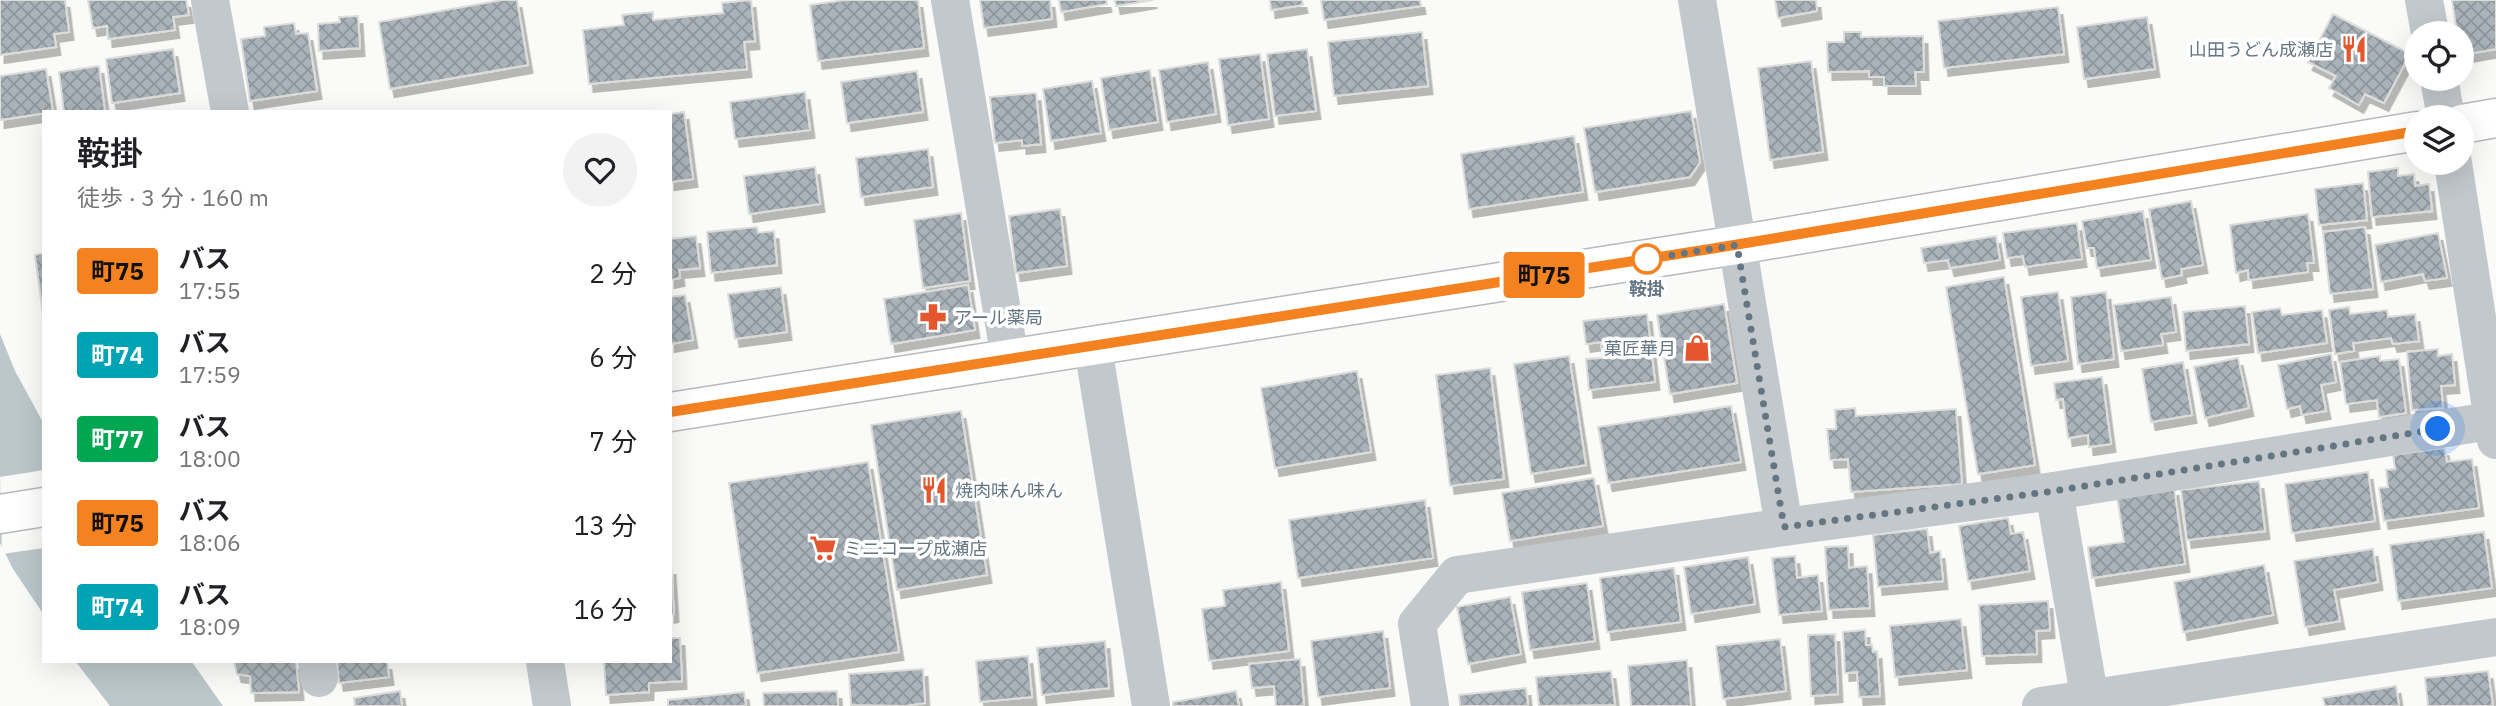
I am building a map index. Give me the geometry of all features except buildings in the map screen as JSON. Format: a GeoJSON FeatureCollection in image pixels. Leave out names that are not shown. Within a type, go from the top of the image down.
{"type":"FeatureCollection","features":[{"type":"Feature","properties":{"kind":"main road"},"geometry":{"type":"LineString","coordinates":[[2474,122],[2496,118]]}},
{"type":"Feature","properties":{"kind":"main road"},"geometry":{"type":"LineString","coordinates":[[672,412],[1737,245],[2404,133]]}},
{"type":"Feature","properties":{"kind":"main road"},"geometry":{"type":"LineString","coordinates":[[0,514],[42,507]]}},
{"type":"Feature","properties":{"kind":"street"},"geometry":{"type":"LineString","coordinates":[[210,0],[230,110]]}},
{"type":"Feature","properties":{"kind":"street"},"geometry":{"type":"LineString","coordinates":[[950,0],[1010,359]]}},
{"type":"Feature","properties":{"kind":"street"},"geometry":{"type":"LineString","coordinates":[[1698,0],[1784,527]]}},
{"type":"Feature","properties":{"kind":"street"},"geometry":{"type":"LineString","coordinates":[[2424,0],[2428,21]]}},
{"type":"Feature","properties":{"kind":"street"},"geometry":{"type":"LineString","coordinates":[[1430,706],[1417,624],[1457,575],[2495,426],[2455,175]]}},
{"type":"Feature","properties":{"kind":"street"},"geometry":{"type":"LineString","coordinates":[[1093,346],[1150,706]]}},
{"type":"Feature","properties":{"kind":"street"},"geometry":{"type":"LineString","coordinates":[[2054,491],[2090,702]]}},
{"type":"Feature","properties":{"kind":"street"},"geometry":{"type":"LineString","coordinates":[[2041,706],[2090,702],[2496,637]]}},
{"type":"Feature","properties":{"kind":"street"},"geometry":{"type":"LineString","coordinates":[[545,663],[552,706]]}},
{"type":"Feature","properties":{"kind":"shaded area"},"geometry":{"type":"Polygon","coordinates":[[[0,334],[15,371],[42,420],[42,612],[13,569],[0,543],[0,334]]]}},
{"type":"Feature","properties":{"kind":"shaded area"},"geometry":{"type":"Polygon","coordinates":[[[77,663],[193,663],[223,706],[110,706],[77,663]]]}},
{"type":"Feature","properties":{"kind":"pier"},"geometry":{"type":"Polygon","coordinates":[[[42,470],[42,548],[2,554],[0,477],[42,470]]]}},
{"type":"Feature","properties":{"kind":"bus line","name":"町75"},"geometry":{"type":"LineString","coordinates":[[672,412],[1710,249],[2404,133]]}},
{"type":"Feature","properties":{"kind":"place","name":"山田うどん成瀬店"},"geometry":{"type":"Point","coordinates":[2354,49]}},
{"type":"Feature","properties":{"kind":"place","name":"鞍掛"},"geometry":{"type":"Point","coordinates":[1647,259]}},
{"type":"Feature","properties":{"kind":"place","name":"アール薬局"},"geometry":{"type":"Point","coordinates":[933,317]}},
{"type":"Feature","properties":{"kind":"place","name":"菓匠華月"},"geometry":{"type":"Point","coordinates":[1697,348]}},
{"type":"Feature","properties":{"kind":"place","name":"焼肉味ん味ん"},"geometry":{"type":"Point","coordinates":[934,490]}},
{"type":"Feature","properties":{"kind":"place","name":"ミニコープ成瀬店"},"geometry":{"type":"Point","coordinates":[823,548]}},
{"type":"Feature","properties":{"kind":"route"},"geometry":{"type":"LineString","coordinates":[[1647,259],[1737,245],[1784,527],[2054,491],[2438,429]]}}]}
